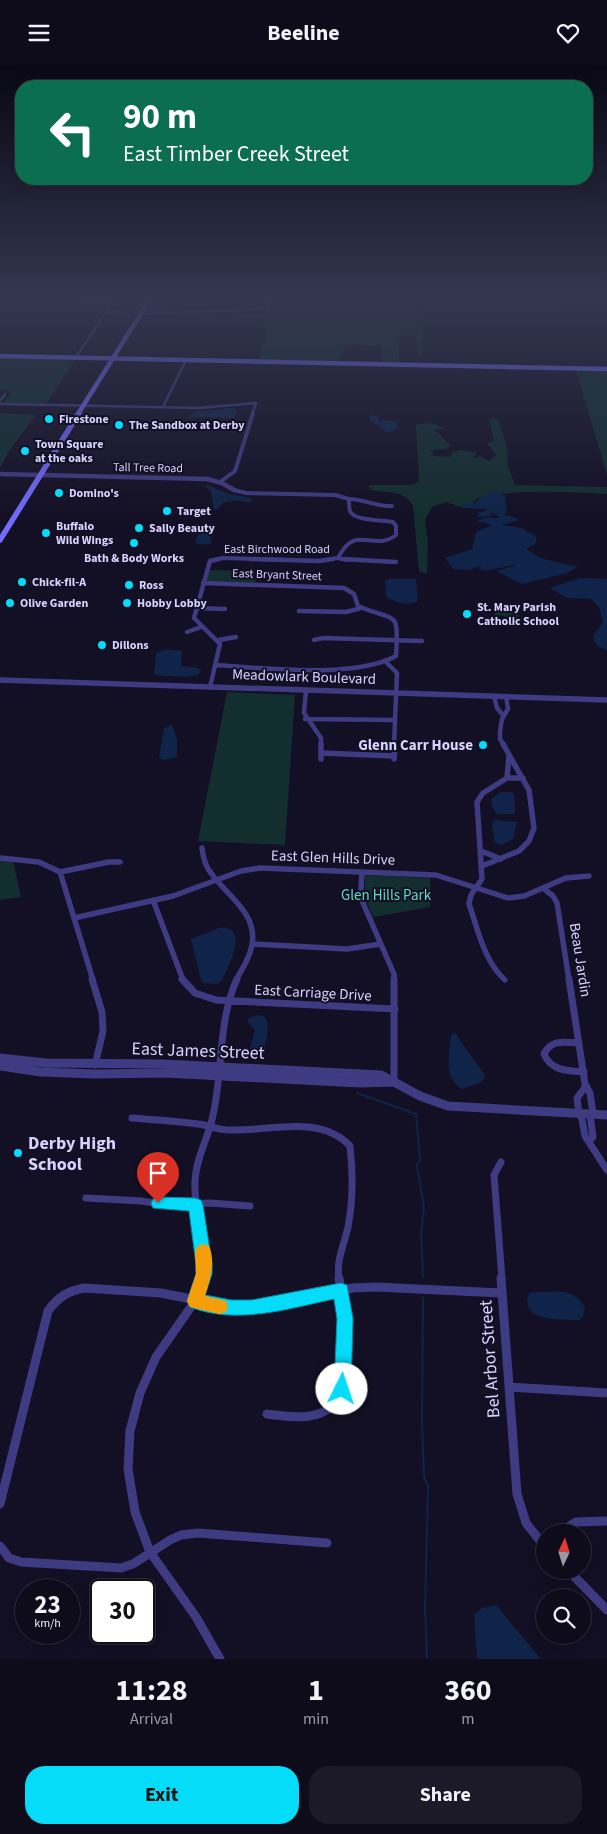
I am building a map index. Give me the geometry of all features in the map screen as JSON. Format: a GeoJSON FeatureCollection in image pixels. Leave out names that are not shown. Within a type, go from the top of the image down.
{"type":"FeatureCollection","features":[{"type":"Feature","properties":{"kind":"main road"},"geometry":{"type":"LineString","coordinates":[[0,540],[103,373]]}},
{"type":"Feature","properties":{"kind":"street"},"geometry":{"type":"LineString","coordinates":[[163,407],[179,373]]}},
{"type":"Feature","properties":{"kind":"street"},"geometry":{"type":"LineString","coordinates":[[4,394],[0,402],[61,405],[205,408],[256,403],[235,471],[220,482]]}},
{"type":"Feature","properties":{"kind":"street","name":"Tall Tree Road"},"geometry":{"type":"LineString","coordinates":[[0,474],[202,481],[246,493],[336,495],[349,499],[366,499],[378,505],[392,506]]}},
{"type":"Feature","properties":{"kind":"street","name":"Tall Tree Road"},"geometry":{"type":"LineString","coordinates":[[40,476],[200,479],[220,482],[234,490]]}},
{"type":"Feature","properties":{"kind":"street"},"geometry":{"type":"LineString","coordinates":[[338,558],[344,546],[350,542],[388,540],[395,537],[396,533],[396,525],[393,522],[360,518],[352,515],[349,499]]}},
{"type":"Feature","properties":{"kind":"street","name":"East Birchwood Road"},"geometry":{"type":"LineString","coordinates":[[203,583],[209,563],[215,558],[319,561],[338,558],[354,561],[396,562]]}},
{"type":"Feature","properties":{"kind":"street"},"geometry":{"type":"LineString","coordinates":[[203,583],[194,618],[201,627],[219,640],[236,637]]}},
{"type":"Feature","properties":{"kind":"street","name":"East Bryant Street"},"geometry":{"type":"LineString","coordinates":[[203,583],[337,587],[353,590],[356,604],[361,608]]}},
{"type":"Feature","properties":{"kind":"street"},"geometry":{"type":"LineString","coordinates":[[196,608],[225,609]]}},
{"type":"Feature","properties":{"kind":"street"},"geometry":{"type":"LineString","coordinates":[[215,665],[334,669],[387,663],[396,656],[398,626],[388,616],[361,608],[346,612],[299,611]]}},
{"type":"Feature","properties":{"kind":"street"},"geometry":{"type":"LineString","coordinates":[[188,632],[201,627]]}},
{"type":"Feature","properties":{"kind":"street"},"geometry":{"type":"LineString","coordinates":[[314,640],[324,638],[422,641]]}},
{"type":"Feature","properties":{"kind":"street"},"geometry":{"type":"LineString","coordinates":[[210,687],[220,647],[219,640]]}},
{"type":"Feature","properties":{"kind":"street"},"geometry":{"type":"LineString","coordinates":[[306,690],[303,713],[321,738],[321,756],[394,758],[397,673],[387,663]]}},
{"type":"Feature","properties":{"kind":"street","name":"Meadowlark Boulevard"},"geometry":{"type":"LineString","coordinates":[[0,680],[607,699]]}},
{"type":"Feature","properties":{"kind":"street"},"geometry":{"type":"LineString","coordinates":[[494,696],[497,709],[503,715]]}},
{"type":"Feature","properties":{"kind":"street"},"geometry":{"type":"LineString","coordinates":[[482,866],[519,851],[529,841],[534,828],[529,790],[499,735],[503,715],[508,709],[506,696]]}},
{"type":"Feature","properties":{"kind":"street"},"geometry":{"type":"LineString","coordinates":[[306,719],[394,721]]}},
{"type":"Feature","properties":{"kind":"street"},"geometry":{"type":"LineString","coordinates":[[508,778],[509,756]]}},
{"type":"Feature","properties":{"kind":"street"},"geometry":{"type":"LineString","coordinates":[[505,979],[492,967],[469,908],[469,899],[482,879],[477,805],[479,797],[485,791],[508,778],[523,778]]}},
{"type":"Feature","properties":{"kind":"street"},"geometry":{"type":"LineString","coordinates":[[202,848],[207,867],[248,915],[253,929],[253,944],[232,993],[210,1127],[201,1149],[197,1166],[195,1205],[204,1274],[195,1301],[173,1331],[141,1389],[131,1428],[128,1467],[135,1511],[150,1552],[205,1631],[220,1659]]}},
{"type":"Feature","properties":{"kind":"street"},"geometry":{"type":"LineString","coordinates":[[481,851],[501,859]]}},
{"type":"Feature","properties":{"kind":"street"},"geometry":{"type":"LineString","coordinates":[[0,858],[36,860],[49,864],[60,872],[104,1023],[95,1069]]}},
{"type":"Feature","properties":{"kind":"street"},"geometry":{"type":"LineString","coordinates":[[60,872],[109,862],[120,863]]}},
{"type":"Feature","properties":{"kind":"street","name":"East Glen Hills Drive"},"geometry":{"type":"LineString","coordinates":[[74,918],[188,891],[233,872],[260,868],[436,875],[502,897],[515,898],[566,878],[589,876]]}},
{"type":"Feature","properties":{"kind":"street"},"geometry":{"type":"LineString","coordinates":[[362,872],[362,903],[394,974],[394,1082]]}},
{"type":"Feature","properties":{"kind":"street","name":"Beau Jardin"},"geometry":{"type":"LineString","coordinates":[[543,888],[553,896],[557,903],[586,1086],[590,1093],[584,1133],[590,1140],[599,1161],[607,1170]]}},
{"type":"Feature","properties":{"kind":"street","name":"East Carriage Drive"},"geometry":{"type":"LineString","coordinates":[[152,900],[185,984],[199,996],[230,1001],[395,1009]]}},
{"type":"Feature","properties":{"kind":"street"},"geometry":{"type":"LineString","coordinates":[[253,944],[346,949],[381,944]]}},
{"type":"Feature","properties":{"kind":"street"},"geometry":{"type":"LineString","coordinates":[[579,1043],[555,1042],[549,1045],[544,1054],[548,1063],[554,1067],[562,1070],[584,1072]]}},
{"type":"Feature","properties":{"kind":"street","name":"East James Street"},"geometry":{"type":"LineString","coordinates":[[0,1058],[95,1069],[165,1073],[220,1071],[360,1083],[394,1082],[438,1104],[448,1106],[607,1115]]}},
{"type":"Feature","properties":{"kind":"street","name":"East James Street"},"geometry":{"type":"LineString","coordinates":[[0,1066],[41,1072],[95,1069]]}},
{"type":"Feature","properties":{"kind":"street","name":"Beau Jardin"},"geometry":{"type":"LineString","coordinates":[[586,1086],[577,1098],[586,1114]]}},
{"type":"Feature","properties":{"kind":"street"},"geometry":{"type":"LineString","coordinates":[[132,1119],[176,1121],[229,1130],[273,1127],[326,1129],[343,1137],[350,1146],[349,1223],[338,1265],[345,1314],[344,1383],[336,1403],[319,1415],[306,1417],[267,1414]]}},
{"type":"Feature","properties":{"kind":"street","name":"Bel Arbor Street"},"geometry":{"type":"LineString","coordinates":[[501,1162],[494,1175],[518,1502],[527,1525],[536,1536]]}},
{"type":"Feature","properties":{"kind":"street"},"geometry":{"type":"LineString","coordinates":[[86,1198],[141,1201],[167,1205],[210,1203],[250,1206]]}},
{"type":"Feature","properties":{"kind":"street"},"geometry":{"type":"LineString","coordinates":[[0,1504],[48,1311],[56,1301],[74,1290],[94,1289],[161,1293],[231,1308],[252,1308],[341,1290],[376,1287],[502,1293]]}},
{"type":"Feature","properties":{"kind":"street"},"geometry":{"type":"LineString","coordinates":[[509,1387],[607,1393]]}},
{"type":"Feature","properties":{"kind":"street"},"geometry":{"type":"LineString","coordinates":[[569,1524],[575,1522],[607,1521]]}},
{"type":"Feature","properties":{"kind":"street"},"geometry":{"type":"LineString","coordinates":[[1,1547],[9,1558],[22,1562],[105,1569],[121,1568],[133,1564],[170,1540],[181,1535],[198,1533],[327,1543]]}},
{"type":"Feature","properties":{"kind":"street"},"geometry":{"type":"LineString","coordinates":[[577,1579],[607,1610]]}},
{"type":"Feature","properties":{"kind":"green space"},"geometry":{"type":"Polygon","coordinates":[[[0,373],[66,373],[46,404],[3,403],[11,393],[0,390],[0,373]]]}},
{"type":"Feature","properties":{"kind":"green space"},"geometry":{"type":"Polygon","coordinates":[[[577,373],[607,373],[607,475],[577,373]]]}},
{"type":"Feature","properties":{"kind":"green space"},"geometry":{"type":"Polygon","coordinates":[[[0,413],[36,415],[9,451],[0,468],[0,413]]]}},
{"type":"Feature","properties":{"kind":"green space"},"geometry":{"type":"Polygon","coordinates":[[[493,418],[498,420],[507,446],[508,466],[515,485],[607,487],[607,494],[503,493],[482,496],[468,506],[463,507],[447,502],[432,507],[425,520],[428,542],[427,574],[419,571],[413,506],[405,497],[389,492],[371,490],[368,485],[412,485],[419,481],[416,425],[438,425],[444,429],[434,429],[451,446],[446,449],[431,450],[434,456],[451,457],[452,452],[461,450],[477,453],[473,457],[477,458],[479,455],[488,461],[496,455],[487,444],[494,440],[489,420],[493,418]]]}},
{"type":"Feature","properties":{"kind":"green space"},"geometry":{"type":"Polygon","coordinates":[[[210,570],[258,571],[255,583],[209,582],[206,581],[210,570]]]}},
{"type":"Feature","properties":{"kind":"green space"},"geometry":{"type":"Polygon","coordinates":[[[497,604],[515,606],[520,610],[518,618],[494,615],[497,604]]]}},
{"type":"Feature","properties":{"kind":"green space"},"geometry":{"type":"Polygon","coordinates":[[[227,692],[295,695],[285,845],[198,841],[227,692]]]}},
{"type":"Feature","properties":{"kind":"green space"},"geometry":{"type":"Polygon","coordinates":[[[0,861],[13,861],[21,897],[0,900],[0,861]]]}},
{"type":"Feature","properties":{"kind":"green space","name":"Glen Hills Park"},"geometry":{"type":"Polygon","coordinates":[[[365,875],[430,878],[430,907],[373,917],[365,897],[365,875]]]}},
{"type":"Feature","properties":{"kind":"water"},"geometry":{"type":"Polygon","coordinates":[[[238,409],[234,418],[189,417],[194,412],[238,409]]]}},
{"type":"Feature","properties":{"kind":"water"},"geometry":{"type":"Polygon","coordinates":[[[371,415],[381,416],[378,417],[380,423],[382,420],[397,421],[398,426],[393,431],[386,433],[380,426],[371,422],[369,417],[371,415]]]}},
{"type":"Feature","properties":{"kind":"water"},"geometry":{"type":"Polygon","coordinates":[[[207,485],[229,494],[254,500],[248,503],[229,501],[214,510],[211,491],[205,487],[207,485]]]}},
{"type":"Feature","properties":{"kind":"water"},"geometry":{"type":"Polygon","coordinates":[[[491,490],[506,496],[507,511],[504,515],[519,520],[502,525],[522,528],[537,537],[535,544],[526,549],[541,558],[578,567],[567,573],[522,584],[496,571],[514,565],[484,571],[478,568],[484,564],[470,570],[453,569],[445,558],[472,549],[476,532],[492,525],[476,521],[485,518],[500,518],[493,513],[490,513],[492,516],[477,517],[479,512],[486,511],[485,509],[461,508],[464,503],[475,503],[483,495],[489,494],[487,491],[491,490]]]}},
{"type":"Feature","properties":{"kind":"water"},"geometry":{"type":"Polygon","coordinates":[[[203,522],[206,523],[212,543],[202,545],[195,543],[203,522]]]}},
{"type":"Feature","properties":{"kind":"water"},"geometry":{"type":"Polygon","coordinates":[[[580,578],[607,579],[607,650],[597,646],[593,637],[603,622],[599,607],[591,599],[566,598],[550,588],[580,578]]]}},
{"type":"Feature","properties":{"kind":"water"},"geometry":{"type":"Polygon","coordinates":[[[416,579],[418,601],[406,604],[386,597],[385,580],[416,579]]]}},
{"type":"Feature","properties":{"kind":"water"},"geometry":{"type":"Polygon","coordinates":[[[165,649],[182,651],[181,666],[198,668],[201,671],[198,675],[186,677],[154,675],[156,654],[165,649]]]}},
{"type":"Feature","properties":{"kind":"water"},"geometry":{"type":"Polygon","coordinates":[[[172,725],[177,739],[177,757],[165,760],[159,758],[164,728],[172,725]]]}},
{"type":"Feature","properties":{"kind":"water"},"geometry":{"type":"Polygon","coordinates":[[[501,792],[511,792],[514,794],[515,814],[497,814],[492,807],[491,799],[501,792]]]}},
{"type":"Feature","properties":{"kind":"water"},"geometry":{"type":"Polygon","coordinates":[[[494,820],[517,822],[513,839],[501,845],[495,843],[492,824],[494,820]]]}},
{"type":"Feature","properties":{"kind":"water"},"geometry":{"type":"Polygon","coordinates":[[[222,927],[230,929],[235,934],[236,941],[232,958],[222,981],[217,984],[204,983],[201,980],[191,939],[222,927]]]}},
{"type":"Feature","properties":{"kind":"water"},"geometry":{"type":"Polygon","coordinates":[[[257,1015],[264,1016],[268,1031],[262,1057],[258,1059],[257,1054],[250,1049],[255,1030],[248,1022],[248,1019],[257,1015]]]}},
{"type":"Feature","properties":{"kind":"water"},"geometry":{"type":"Polygon","coordinates":[[[455,1033],[485,1075],[482,1082],[462,1089],[452,1079],[449,1065],[451,1035],[455,1033]]]}},
{"type":"Feature","properties":{"kind":"water"},"geometry":{"type":"Polygon","coordinates":[[[557,1291],[575,1296],[585,1307],[583,1317],[579,1320],[562,1320],[536,1314],[530,1310],[527,1303],[529,1293],[557,1291]]]}},
{"type":"Feature","properties":{"kind":"water"},"geometry":{"type":"Polygon","coordinates":[[[496,1605],[541,1659],[477,1659],[474,1615],[482,1608],[496,1605]]]}},
{"type":"Feature","properties":{"kind":"waterway"},"geometry":{"type":"LineString","coordinates":[[357,1093],[416,1114],[420,1161],[417,1165],[424,1208],[421,1232],[423,1277]]}},
{"type":"Feature","properties":{"kind":"waterway"},"geometry":{"type":"LineString","coordinates":[[423,1298],[422,1422],[424,1477],[428,1486],[425,1608],[427,1659]]}},
{"type":"Feature","properties":{"kind":"slow traffic"},"geometry":{"type":"LineString","coordinates":[[203,1251],[204,1274],[195,1301],[220,1306]]}},
{"type":"Feature","properties":{"kind":"place","name":"Firestone"},"geometry":{"type":"Point","coordinates":[49,419]}},
{"type":"Feature","properties":{"kind":"place","name":"The Sandbox at Derby"},"geometry":{"type":"Point","coordinates":[119,425]}},
{"type":"Feature","properties":{"kind":"place","name":"Town Square at the oaks"},"geometry":{"type":"Point","coordinates":[25,451]}},
{"type":"Feature","properties":{"kind":"place","name":"Domino's"},"geometry":{"type":"Point","coordinates":[59,493]}},
{"type":"Feature","properties":{"kind":"place","name":"Target"},"geometry":{"type":"Point","coordinates":[167,511]}},
{"type":"Feature","properties":{"kind":"place","name":"Sally Beauty"},"geometry":{"type":"Point","coordinates":[139,528]}},
{"type":"Feature","properties":{"kind":"place","name":"Buffalo Wild Wings"},"geometry":{"type":"Point","coordinates":[46,533]}},
{"type":"Feature","properties":{"kind":"place","name":"Bath & Body Works"},"geometry":{"type":"Point","coordinates":[134,543]}},
{"type":"Feature","properties":{"kind":"place","name":"Chick-fil-A"},"geometry":{"type":"Point","coordinates":[22,582]}},
{"type":"Feature","properties":{"kind":"place","name":"Ross"},"geometry":{"type":"Point","coordinates":[129,585]}},
{"type":"Feature","properties":{"kind":"place","name":"Olive Garden"},"geometry":{"type":"Point","coordinates":[10,603]}},
{"type":"Feature","properties":{"kind":"place","name":"Hobby Lobby"},"geometry":{"type":"Point","coordinates":[127,603]}},
{"type":"Feature","properties":{"kind":"place","name":"St. Mary Parish Catholic School"},"geometry":{"type":"Point","coordinates":[467,614]}},
{"type":"Feature","properties":{"kind":"place","name":"Dillons"},"geometry":{"type":"Point","coordinates":[102,645]}},
{"type":"Feature","properties":{"kind":"place","name":"Glenn Carr House"},"geometry":{"type":"Point","coordinates":[483,745]}},
{"type":"Feature","properties":{"kind":"place","name":"Derby High School"},"geometry":{"type":"Point","coordinates":[18,1153]}},
{"type":"Feature","properties":{"kind":"route"},"geometry":{"type":"LineString","coordinates":[[158,1203],[167,1205],[195,1205],[203,1251],[204,1274],[195,1301],[231,1308],[266,1307],[341,1290],[345,1319],[344,1383],[342,1389]]}}]}
